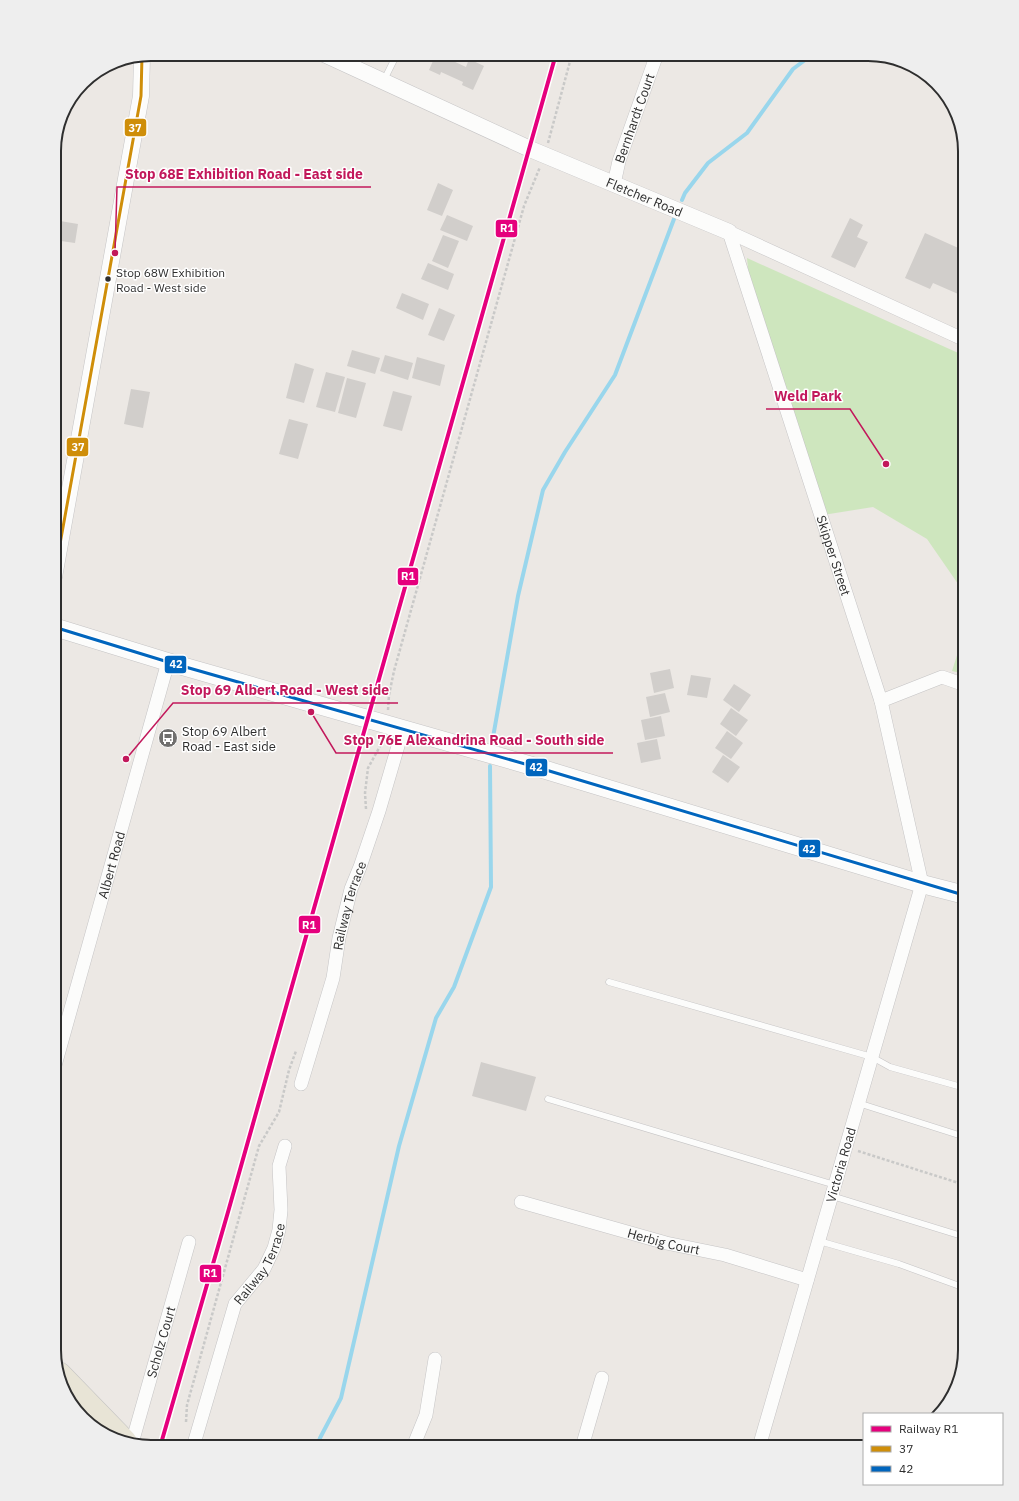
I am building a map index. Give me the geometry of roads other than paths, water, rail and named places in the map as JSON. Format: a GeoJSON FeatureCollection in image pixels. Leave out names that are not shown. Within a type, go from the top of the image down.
{"type":"FeatureCollection","features":[{"type":"Feature","properties":{"kind":"main road"},"geometry":{"type":"LineString","coordinates":[[61,629],[168,662],[546,770],[922,884],[958,893]]}},
{"type":"Feature","properties":{"kind":"main road"},"geometry":{"type":"LineString","coordinates":[[66,1379],[119,1434]]}},
{"type":"Feature","properties":{"kind":"street","name":"Fletcher Road"},"geometry":{"type":"LineString","coordinates":[[339,61],[545,155],[729,232],[958,337]]}},
{"type":"Feature","properties":{"kind":"street","name":"Bernhardt Court"},"geometry":{"type":"LineString","coordinates":[[614,184],[619,162],[655,61]]}},
{"type":"Feature","properties":{"kind":"street"},"geometry":{"type":"LineString","coordinates":[[61,538],[141,96],[142,62]]}},
{"type":"Feature","properties":{"kind":"street","name":"Skipper Street"},"geometry":{"type":"LineString","coordinates":[[729,232],[881,700],[922,884]]}},
{"type":"Feature","properties":{"kind":"street","name":"Albert Road"},"geometry":{"type":"LineString","coordinates":[[61,1044],[168,662]]}},
{"type":"Feature","properties":{"kind":"street"},"geometry":{"type":"LineString","coordinates":[[881,700],[942,677],[958,682]]}},
{"type":"Feature","properties":{"kind":"street","name":"Railway Terrace"},"geometry":{"type":"LineString","coordinates":[[301,1084],[333,978],[339,938],[351,889],[380,811],[395,727]]}},
{"type":"Feature","properties":{"kind":"street","name":"Victoria Road"},"geometry":{"type":"LineString","coordinates":[[761,1440],[922,884]]}},
{"type":"Feature","properties":{"kind":"street","name":"Railway Terrace"},"geometry":{"type":"LineString","coordinates":[[195,1440],[235,1304],[264,1268],[277,1236],[281,1210],[279,1166],[285,1146]]}},
{"type":"Feature","properties":{"kind":"street","name":"Herbig Court"},"geometry":{"type":"LineString","coordinates":[[522,1202],[666,1243],[725,1256],[807,1280]]}},
{"type":"Feature","properties":{"kind":"street","name":"Scholz Court"},"geometry":{"type":"LineString","coordinates":[[133,1438],[189,1242]]}},
{"type":"Feature","properties":{"kind":"street"},"geometry":{"type":"LineString","coordinates":[[417,1440],[426,1415],[436,1359]]}},
{"type":"Feature","properties":{"kind":"street"},"geometry":{"type":"LineString","coordinates":[[584,1440],[602,1378]]}},
{"type":"Feature","properties":{"kind":"lane"},"geometry":{"type":"LineString","coordinates":[[384,82],[394,61]]}},
{"type":"Feature","properties":{"kind":"lane"},"geometry":{"type":"LineString","coordinates":[[609,982],[872,1057],[890,1067],[958,1086]]}},
{"type":"Feature","properties":{"kind":"lane"},"geometry":{"type":"LineString","coordinates":[[548,1099],[833,1190],[958,1235]]}},
{"type":"Feature","properties":{"kind":"lane"},"geometry":{"type":"LineString","coordinates":[[858,1103],[958,1135]]}},
{"type":"Feature","properties":{"kind":"lane"},"geometry":{"type":"LineString","coordinates":[[819,1241],[899,1264],[958,1285]]}},
{"type":"Feature","properties":{"kind":"waterway"},"geometry":{"type":"LineString","coordinates":[[682,200],[685,193],[708,163],[747,133],[793,69],[804,61]]}},
{"type":"Feature","properties":{"kind":"waterway"},"geometry":{"type":"LineString","coordinates":[[492,743],[518,596],[543,490],[565,452],[615,375],[674,219]]}},
{"type":"Feature","properties":{"kind":"waterway"},"geometry":{"type":"LineString","coordinates":[[319,1440],[341,1398],[399,1146],[436,1018],[454,987],[491,887],[490,766]]}},
{"type":"Feature","properties":{"kind":"rail line","name":"R1"},"geometry":{"type":"LineString","coordinates":[[162,1440],[554,61]]}},
{"type":"Feature","properties":{"kind":"place","name":"Stop 68E Exhibition Road - East side"},"geometry":{"type":"Point","coordinates":[115,253]}},
{"type":"Feature","properties":{"kind":"place","name":"Stop 68W Exhibition Road - West side"},"geometry":{"type":"Point","coordinates":[108,279]}},
{"type":"Feature","properties":{"kind":"place","name":"Weld Park"},"geometry":{"type":"Point","coordinates":[886,464]}},
{"type":"Feature","properties":{"kind":"place","name":"Stop 76E Alexandrina Road - South side"},"geometry":{"type":"Point","coordinates":[311,712]}},
{"type":"Feature","properties":{"kind":"place","name":"Stop 69 Albert Road - East side"},"geometry":{"type":"Point","coordinates":[168,738]}},
{"type":"Feature","properties":{"kind":"place","name":"Stop 69 Albert Road - West side"},"geometry":{"type":"Point","coordinates":[126,759]}}]}
